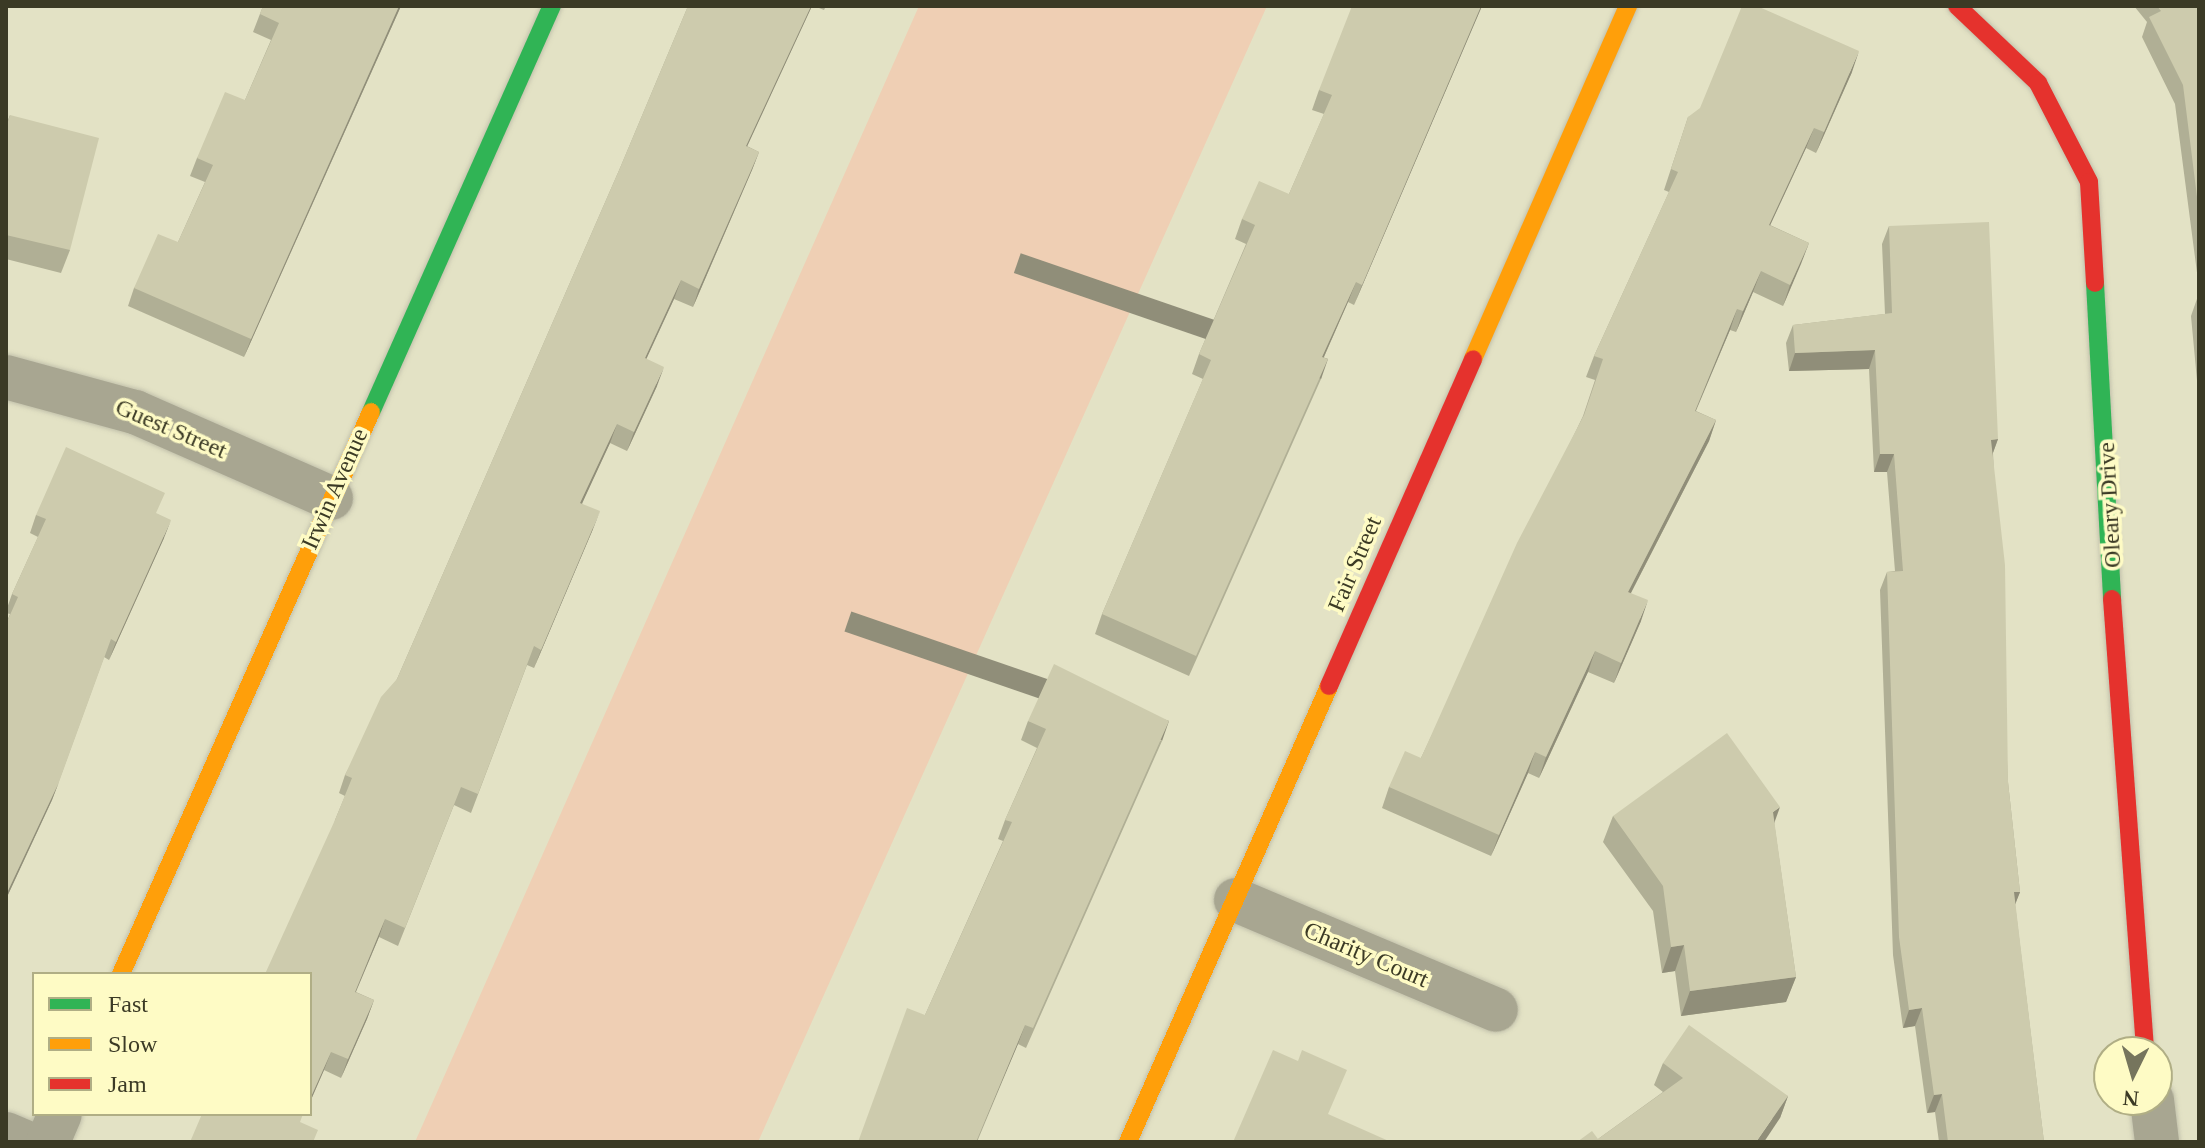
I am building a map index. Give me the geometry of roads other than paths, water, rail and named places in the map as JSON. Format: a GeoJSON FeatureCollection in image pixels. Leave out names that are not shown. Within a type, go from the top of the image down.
{"type":"FeatureCollection","features":[{"type":"Feature","properties":{"kind":"street","name":"Irwin Avenue"},"geometry":{"type":"LineString","coordinates":[[122,972],[552,6]]}},
{"type":"Feature","properties":{"kind":"street","name":"Fair Street"},"geometry":{"type":"LineString","coordinates":[[1128,1142],[1628,6]]}},
{"type":"Feature","properties":{"kind":"street","name":"Oleary Drive"},"geometry":{"type":"LineString","coordinates":[[1957,6],[2038,83],[2089,182],[2129,903],[2143,1036]]}},
{"type":"Feature","properties":{"kind":"street","name":"Guest Street"},"geometry":{"type":"LineString","coordinates":[[6,377],[135,412],[331,498]]}},
{"type":"Feature","properties":{"kind":"street","name":"Charity Court"},"geometry":{"type":"LineString","coordinates":[[1236,900],[1496,1010]]}},
{"type":"Feature","properties":{"kind":"street"},"geometry":{"type":"LineString","coordinates":[[48,1142],[59,1116]]}},
{"type":"Feature","properties":{"kind":"street"},"geometry":{"type":"LineString","coordinates":[[2154,1116],[2157,1142]]}},
{"type":"Feature","properties":{"kind":"street"},"geometry":{"type":"LineString","coordinates":[[6,1134],[25,1142]]}}]}
